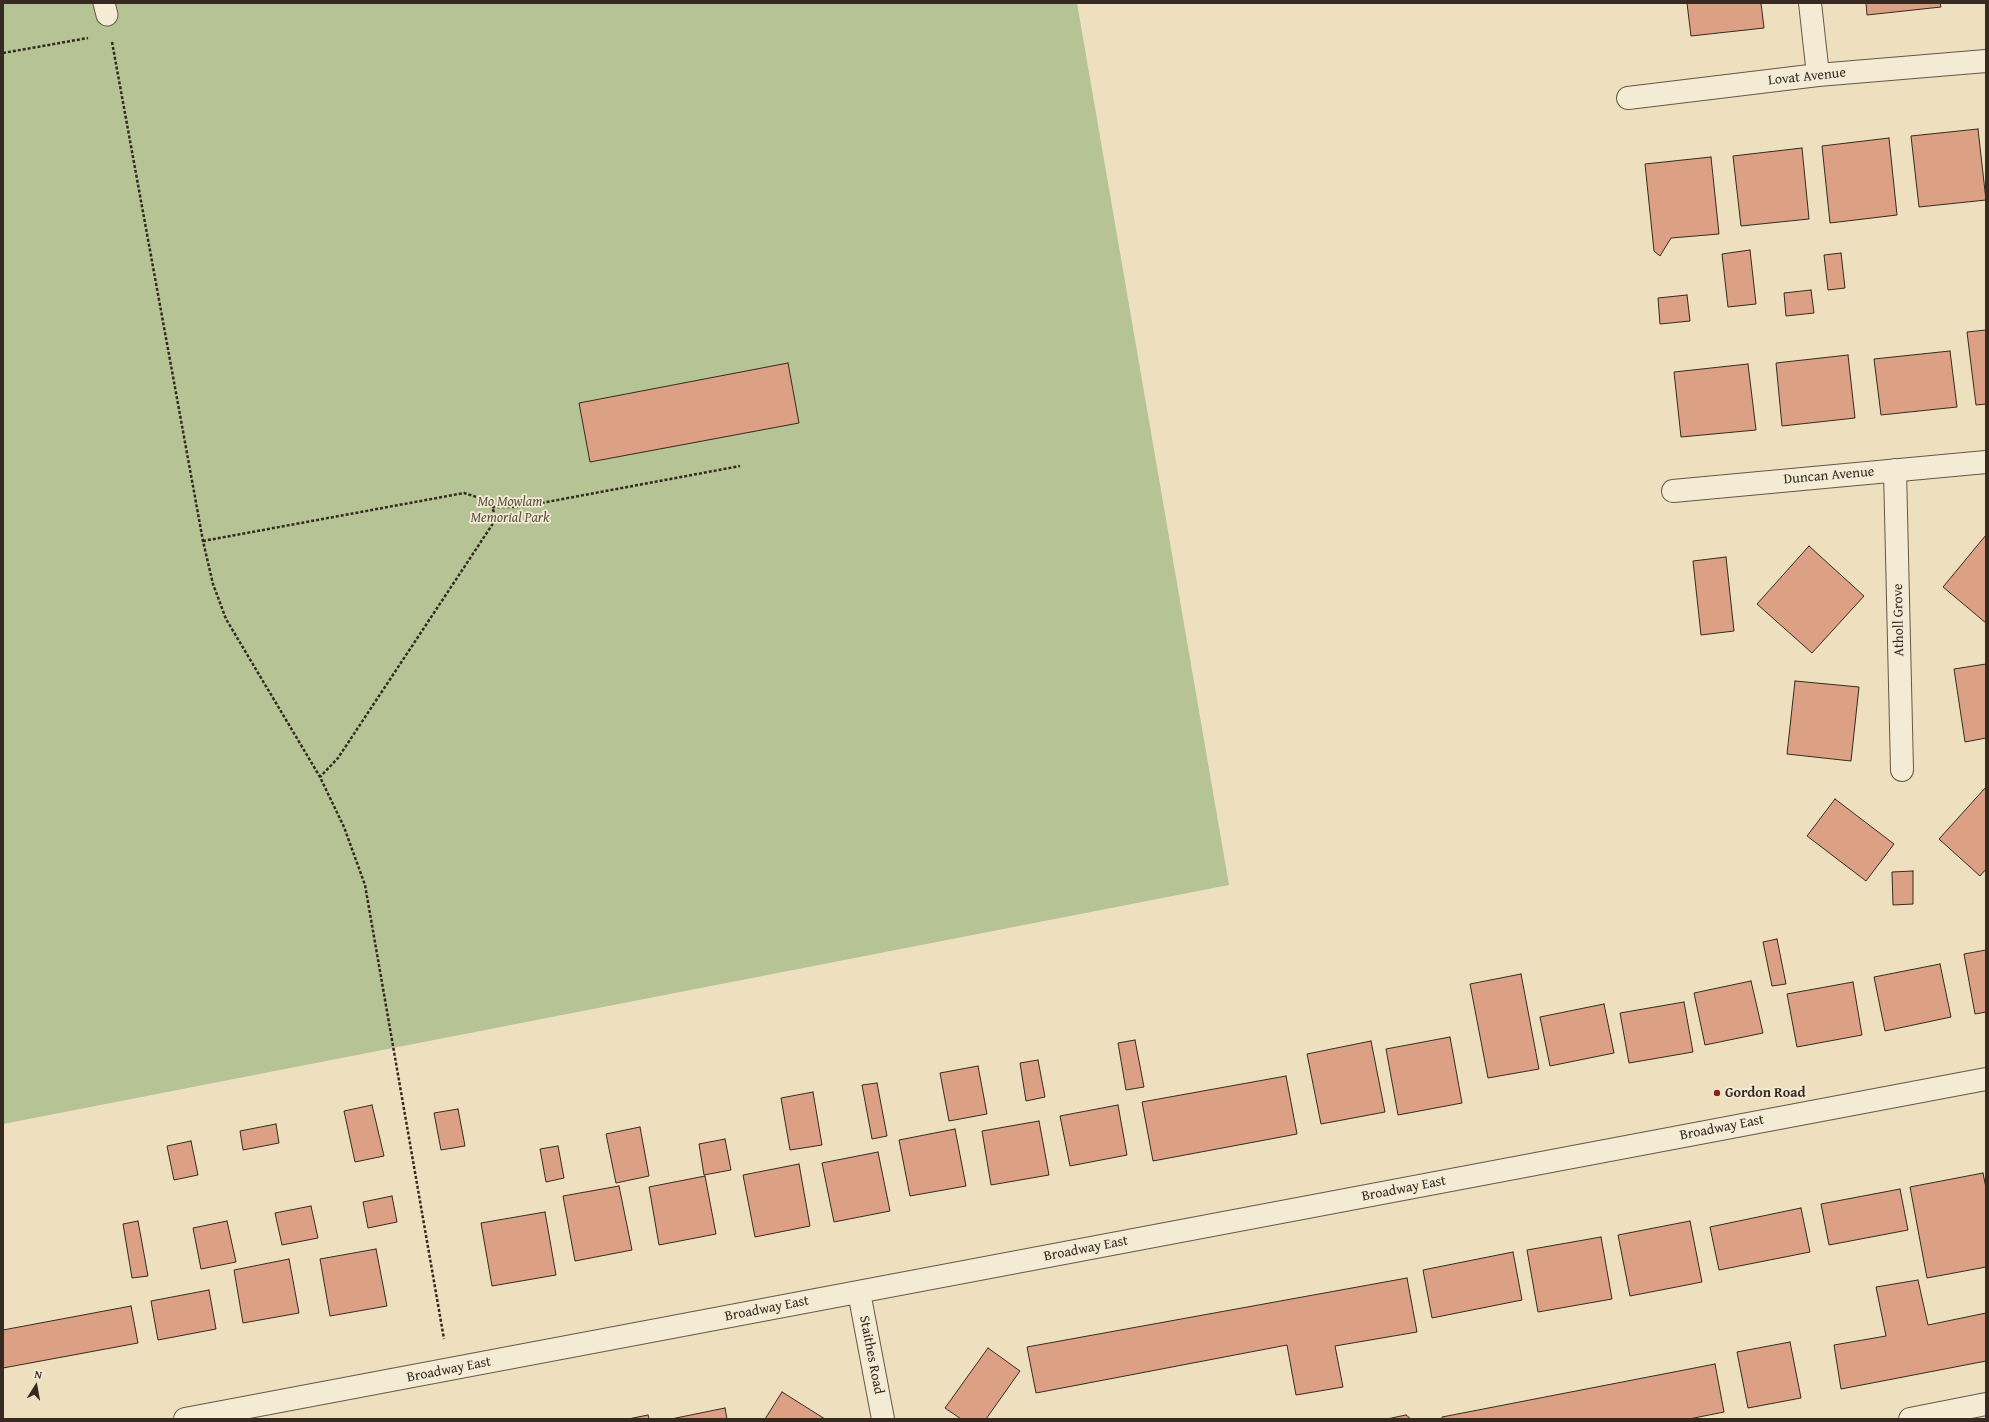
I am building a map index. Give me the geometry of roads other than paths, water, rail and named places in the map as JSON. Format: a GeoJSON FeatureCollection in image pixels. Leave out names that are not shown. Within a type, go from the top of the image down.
{"type":"FeatureCollection","features":[{"type":"Feature","properties":{"kind":"street"},"geometry":{"type":"LineString","coordinates":[[1810,3],[1818,75]]}},
{"type":"Feature","properties":{"kind":"street","name":"Lovat Avenue"},"geometry":{"type":"LineString","coordinates":[[1628,98],[1818,75],[1986,61]]}},
{"type":"Feature","properties":{"kind":"street","name":"Duncan Avenue"},"geometry":{"type":"LineString","coordinates":[[1673,491],[1986,462]]}},
{"type":"Feature","properties":{"kind":"street","name":"Atholl Grove"},"geometry":{"type":"LineString","coordinates":[[1895,470],[1902,770]]}},
{"type":"Feature","properties":{"kind":"street","name":"Broadway East"},"geometry":{"type":"LineString","coordinates":[[185,1419],[1986,1079]]}},
{"type":"Feature","properties":{"kind":"street","name":"Staithes Road"},"geometry":{"type":"LineString","coordinates":[[859,1292],[883,1419]]}},
{"type":"Feature","properties":{"kind":"street"},"geometry":{"type":"LineString","coordinates":[[1910,1419],[1986,1404]]}},
{"type":"Feature","properties":{"kind":"place","name":"Gordon Road"},"geometry":{"type":"Point","coordinates":[1717,1093]}},
{"type":"Feature","properties":{"kind":"park label","name":"Mo Mowlam Memorial Park"},"geometry":{"type":"Point","coordinates":[510,510]}}]}
